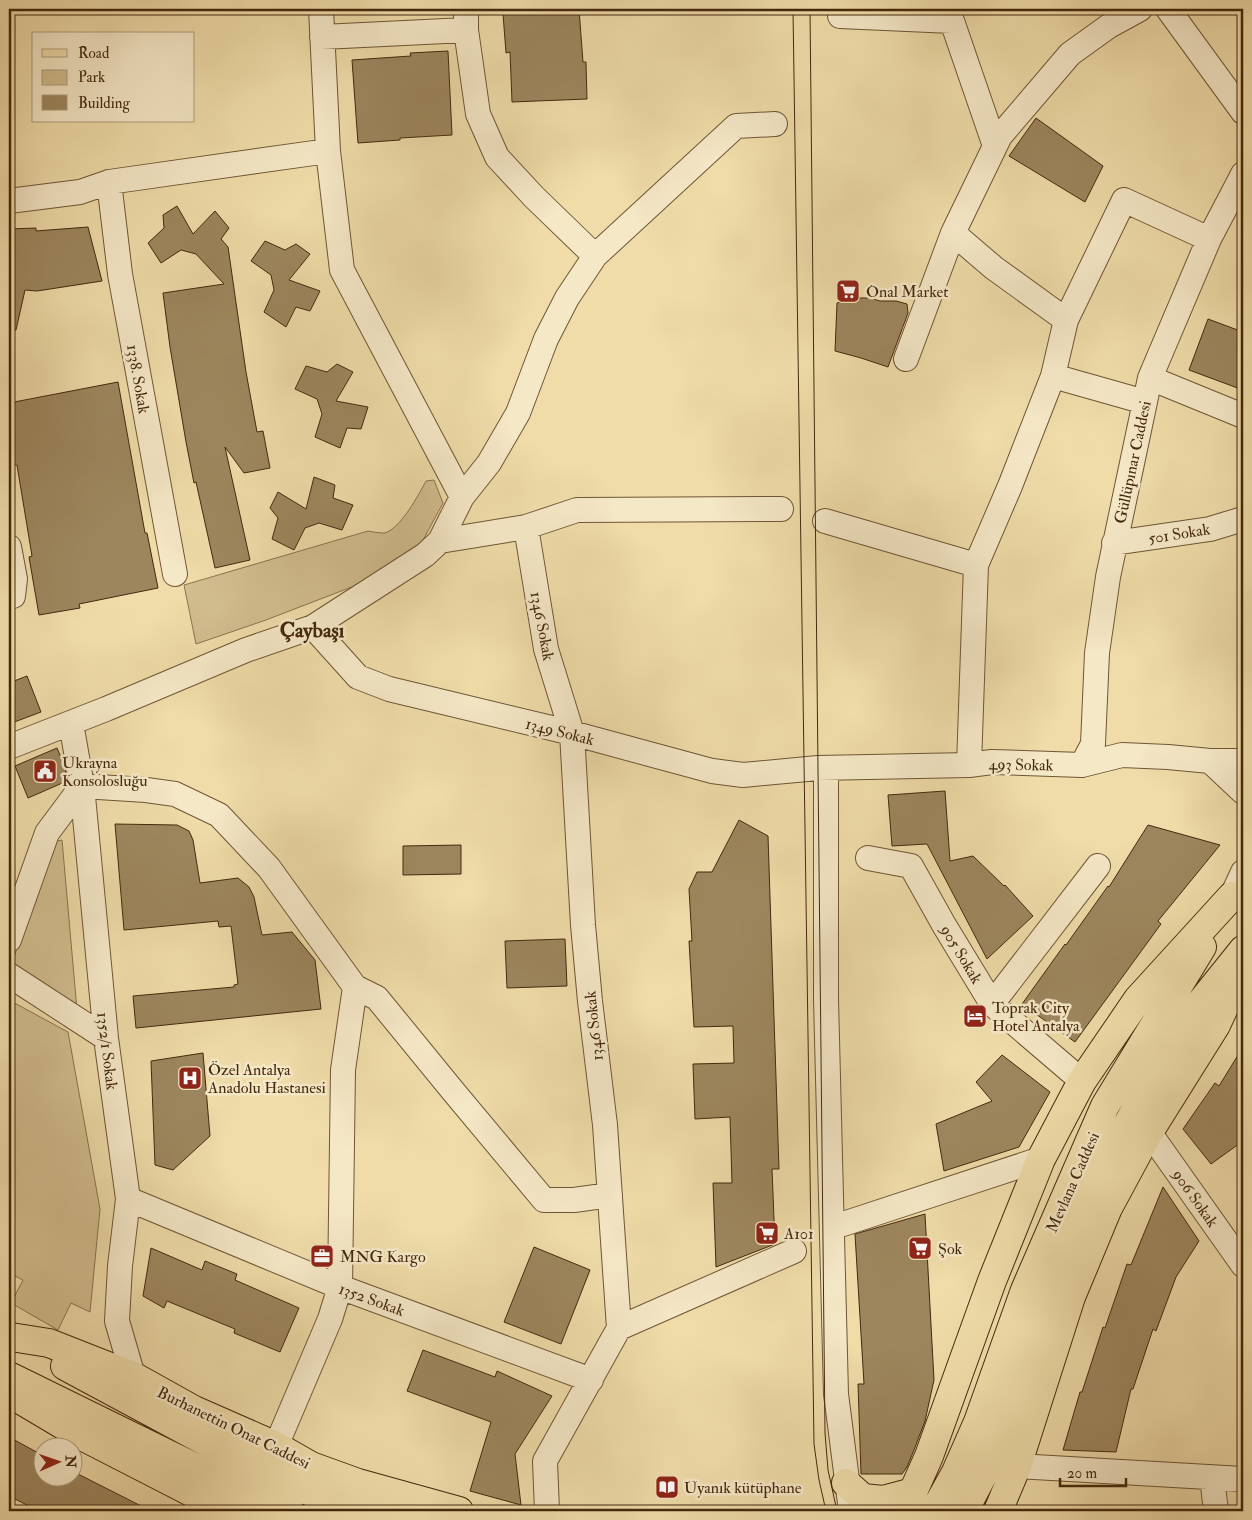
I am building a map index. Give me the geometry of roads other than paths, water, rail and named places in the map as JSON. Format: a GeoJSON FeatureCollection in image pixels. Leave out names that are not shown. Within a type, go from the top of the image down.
{"type":"FeatureCollection","features":[{"type":"Feature","properties":{"kind":"main road"},"geometry":{"type":"LineString","coordinates":[[846,1483],[862,1498],[927,1506],[929,1456],[992,1281],[1041,1159],[1082,1080],[1138,999],[1238,889]]}},
{"type":"Feature","properties":{"kind":"main road","name":"Mevlana Caddesi"},"geometry":{"type":"LineString","coordinates":[[927,1506],[956,1472],[978,1422],[1024,1290],[1105,1106],[1238,889]]}},
{"type":"Feature","properties":{"kind":"main road","name":"Mevlana Caddesi"},"geometry":{"type":"LineString","coordinates":[[927,1506],[987,1467],[1084,1213],[1125,1128],[1155,1073],[1198,1006],[1243,950]]}},
{"type":"Feature","properties":{"kind":"main road"},"geometry":{"type":"LineString","coordinates":[[998,1511],[1017,1466],[1071,1297],[1108,1208],[1148,1132],[1216,1025],[1243,967]]}},
{"type":"Feature","properties":{"kind":"main road","name":"Burhanettin Onat Caddesi"},"geometry":{"type":"LineString","coordinates":[[10,1336],[49,1343],[133,1376],[194,1410],[276,1446],[310,1466],[358,1483],[459,1511]]}},
{"type":"Feature","properties":{"kind":"main road","name":"Burhanettin Onat Caddesi"},"geometry":{"type":"LineString","coordinates":[[10,1336],[214,1446],[272,1474],[336,1501],[373,1511]]}},
{"type":"Feature","properties":{"kind":"main road"},"geometry":{"type":"LineString","coordinates":[[9,1376],[238,1488],[290,1511]]}},
{"type":"Feature","properties":{"kind":"main road"},"geometry":{"type":"LineString","coordinates":[[9,1385],[19,1399],[80,1436],[228,1511]]}},
{"type":"Feature","properties":{"kind":"street"},"geometry":{"type":"LineString","coordinates":[[321,9],[328,151],[342,270],[462,498]]}},
{"type":"Feature","properties":{"kind":"street"},"geometry":{"type":"LineString","coordinates":[[906,359],[953,233],[1000,136],[1070,54],[1109,26],[1140,9]]}},
{"type":"Feature","properties":{"kind":"street"},"geometry":{"type":"LineString","coordinates":[[1168,9],[1243,112]]}},
{"type":"Feature","properties":{"kind":"street"},"geometry":{"type":"LineString","coordinates":[[841,12],[952,21],[995,146]]}},
{"type":"Feature","properties":{"kind":"street"},"geometry":{"type":"LineString","coordinates":[[322,37],[466,19],[478,114],[497,157],[534,197],[595,256]]}},
{"type":"Feature","properties":{"kind":"street"},"geometry":{"type":"LineString","coordinates":[[9,747],[246,650],[313,627],[425,556],[440,541],[462,498],[489,463],[518,413],[546,339],[567,298],[595,256],[736,126],[775,124]]}},
{"type":"Feature","properties":{"kind":"street"},"geometry":{"type":"LineString","coordinates":[[9,201],[80,192],[109,182],[328,151]]}},
{"type":"Feature","properties":{"kind":"street","name":"Güllüpınar Caddesi"},"geometry":{"type":"LineString","coordinates":[[1082,765],[1093,744],[1097,653],[1108,577],[1150,378],[1209,238],[1243,174]]}},
{"type":"Feature","properties":{"kind":"street","name":"1338. Sokak"},"geometry":{"type":"LineString","coordinates":[[109,182],[120,274],[175,574]]}},
{"type":"Feature","properties":{"kind":"street"},"geometry":{"type":"LineString","coordinates":[[970,765],[976,564],[1010,486],[1053,376],[1066,320],[1124,200],[1209,238]]}},
{"type":"Feature","properties":{"kind":"street"},"geometry":{"type":"LineString","coordinates":[[953,233],[994,268],[1066,320]]}},
{"type":"Feature","properties":{"kind":"street"},"geometry":{"type":"LineString","coordinates":[[1053,376],[1145,402]]}},
{"type":"Feature","properties":{"kind":"street"},"geometry":{"type":"LineString","coordinates":[[1150,378],[1243,416]]}},
{"type":"Feature","properties":{"kind":"street"},"geometry":{"type":"LineString","coordinates":[[440,541],[526,527],[577,510],[781,509]]}},
{"type":"Feature","properties":{"kind":"street","name":"501 Sokak"},"geometry":{"type":"LineString","coordinates":[[1114,543],[1210,529],[1243,519]]}},
{"type":"Feature","properties":{"kind":"street"},"geometry":{"type":"LineString","coordinates":[[825,521],[976,564]]}},
{"type":"Feature","properties":{"kind":"street","name":"1346 Sokak"},"geometry":{"type":"LineString","coordinates":[[526,527],[546,649],[572,733],[583,925],[604,1125],[619,1328]]}},
{"type":"Feature","properties":{"kind":"street"},"geometry":{"type":"LineString","coordinates":[[9,547],[15,579],[12,596],[9,597]]}},
{"type":"Feature","properties":{"kind":"street","name":"1349 Sokak"},"geometry":{"type":"LineString","coordinates":[[313,627],[358,677],[389,689],[727,773],[743,775],[828,768]]}},
{"type":"Feature","properties":{"kind":"street","name":"1352/1 Sokak"},"geometry":{"type":"LineString","coordinates":[[71,723],[82,786],[106,1038],[128,1199],[116,1321],[133,1376]]}},
{"type":"Feature","properties":{"kind":"street","name":"493 Sokak"},"geometry":{"type":"LineString","coordinates":[[828,768],[970,765],[992,762],[1082,765],[1122,755],[1168,757],[1210,762],[1243,761]]}},
{"type":"Feature","properties":{"kind":"street"},"geometry":{"type":"LineString","coordinates":[[1210,762],[1243,792]]}},
{"type":"Feature","properties":{"kind":"street"},"geometry":{"type":"LineString","coordinates":[[828,768],[826,999],[836,1394],[850,1511]]}},
{"type":"Feature","properties":{"kind":"street"},"geometry":{"type":"LineString","coordinates":[[9,940],[47,833],[82,786],[175,794],[219,816],[269,868],[355,987],[377,998],[464,1106],[544,1200],[574,1200],[610,1195]]}},
{"type":"Feature","properties":{"kind":"street","name":"905 Sokak"},"geometry":{"type":"LineString","coordinates":[[868,858],[911,866],[992,1004],[1082,1080]]}},
{"type":"Feature","properties":{"kind":"street"},"geometry":{"type":"LineString","coordinates":[[992,1004],[1098,866]]}},
{"type":"Feature","properties":{"kind":"street"},"geometry":{"type":"LineString","coordinates":[[1238,889],[1243,872]]}},
{"type":"Feature","properties":{"kind":"street"},"geometry":{"type":"LineString","coordinates":[[9,975],[106,1038]]}},
{"type":"Feature","properties":{"kind":"street"},"geometry":{"type":"LineString","coordinates":[[276,1446],[330,1318],[340,1288],[343,1070],[355,987]]}},
{"type":"Feature","properties":{"kind":"street","name":"906 Sokak"},"geometry":{"type":"LineString","coordinates":[[1148,1132],[1243,1265]]}},
{"type":"Feature","properties":{"kind":"street"},"geometry":{"type":"LineString","coordinates":[[843,1224],[1041,1159]]}},
{"type":"Feature","properties":{"kind":"street","name":"1352 Sokak"},"geometry":{"type":"LineString","coordinates":[[128,1199],[340,1288],[591,1380]]}},
{"type":"Feature","properties":{"kind":"street"},"geometry":{"type":"LineString","coordinates":[[547,1511],[545,1461],[619,1328],[794,1251]]}},
{"type":"Feature","properties":{"kind":"street"},"geometry":{"type":"LineString","coordinates":[[1017,1466],[1243,1479]]}},
{"type":"Feature","properties":{"kind":"street"},"geometry":{"type":"LineString","coordinates":[[1212,1478],[1216,1511]]}},
{"type":"Feature","properties":{"kind":"tram line"},"geometry":{"type":"LineString","coordinates":[[793,9],[814,1444],[826,1511]]}},
{"type":"Feature","properties":{"kind":"tram line"},"geometry":{"type":"LineString","coordinates":[[810,9],[825,1433],[828,1470],[837,1511]]}},
{"type":"Feature","properties":{"kind":"place","name":"Onal Market"},"geometry":{"type":"Point","coordinates":[848,291]}},
{"type":"Feature","properties":{"kind":"place","name":"Ukrayna Konsolosluğu"},"geometry":{"type":"Point","coordinates":[45,771]}},
{"type":"Feature","properties":{"kind":"place","name":"Toprak City Hotel Antalya"},"geometry":{"type":"Point","coordinates":[975,1016]}},
{"type":"Feature","properties":{"kind":"place","name":"Özel Antalya Anadolu Hastanesi"},"geometry":{"type":"Point","coordinates":[190,1078]}},
{"type":"Feature","properties":{"kind":"place","name":"A101"},"geometry":{"type":"Point","coordinates":[767,1233]}},
{"type":"Feature","properties":{"kind":"place","name":"Şok"},"geometry":{"type":"Point","coordinates":[920,1248]}},
{"type":"Feature","properties":{"kind":"place","name":"MNG Kargo"},"geometry":{"type":"Point","coordinates":[322,1256]}},
{"type":"Feature","properties":{"kind":"place","name":"Uyanık kütüphane"},"geometry":{"type":"Point","coordinates":[667,1487]}},
{"type":"Feature","properties":{"kind":"district","name":"Çaybaşı"},"geometry":{"type":"Point","coordinates":[312,630]}}]}
